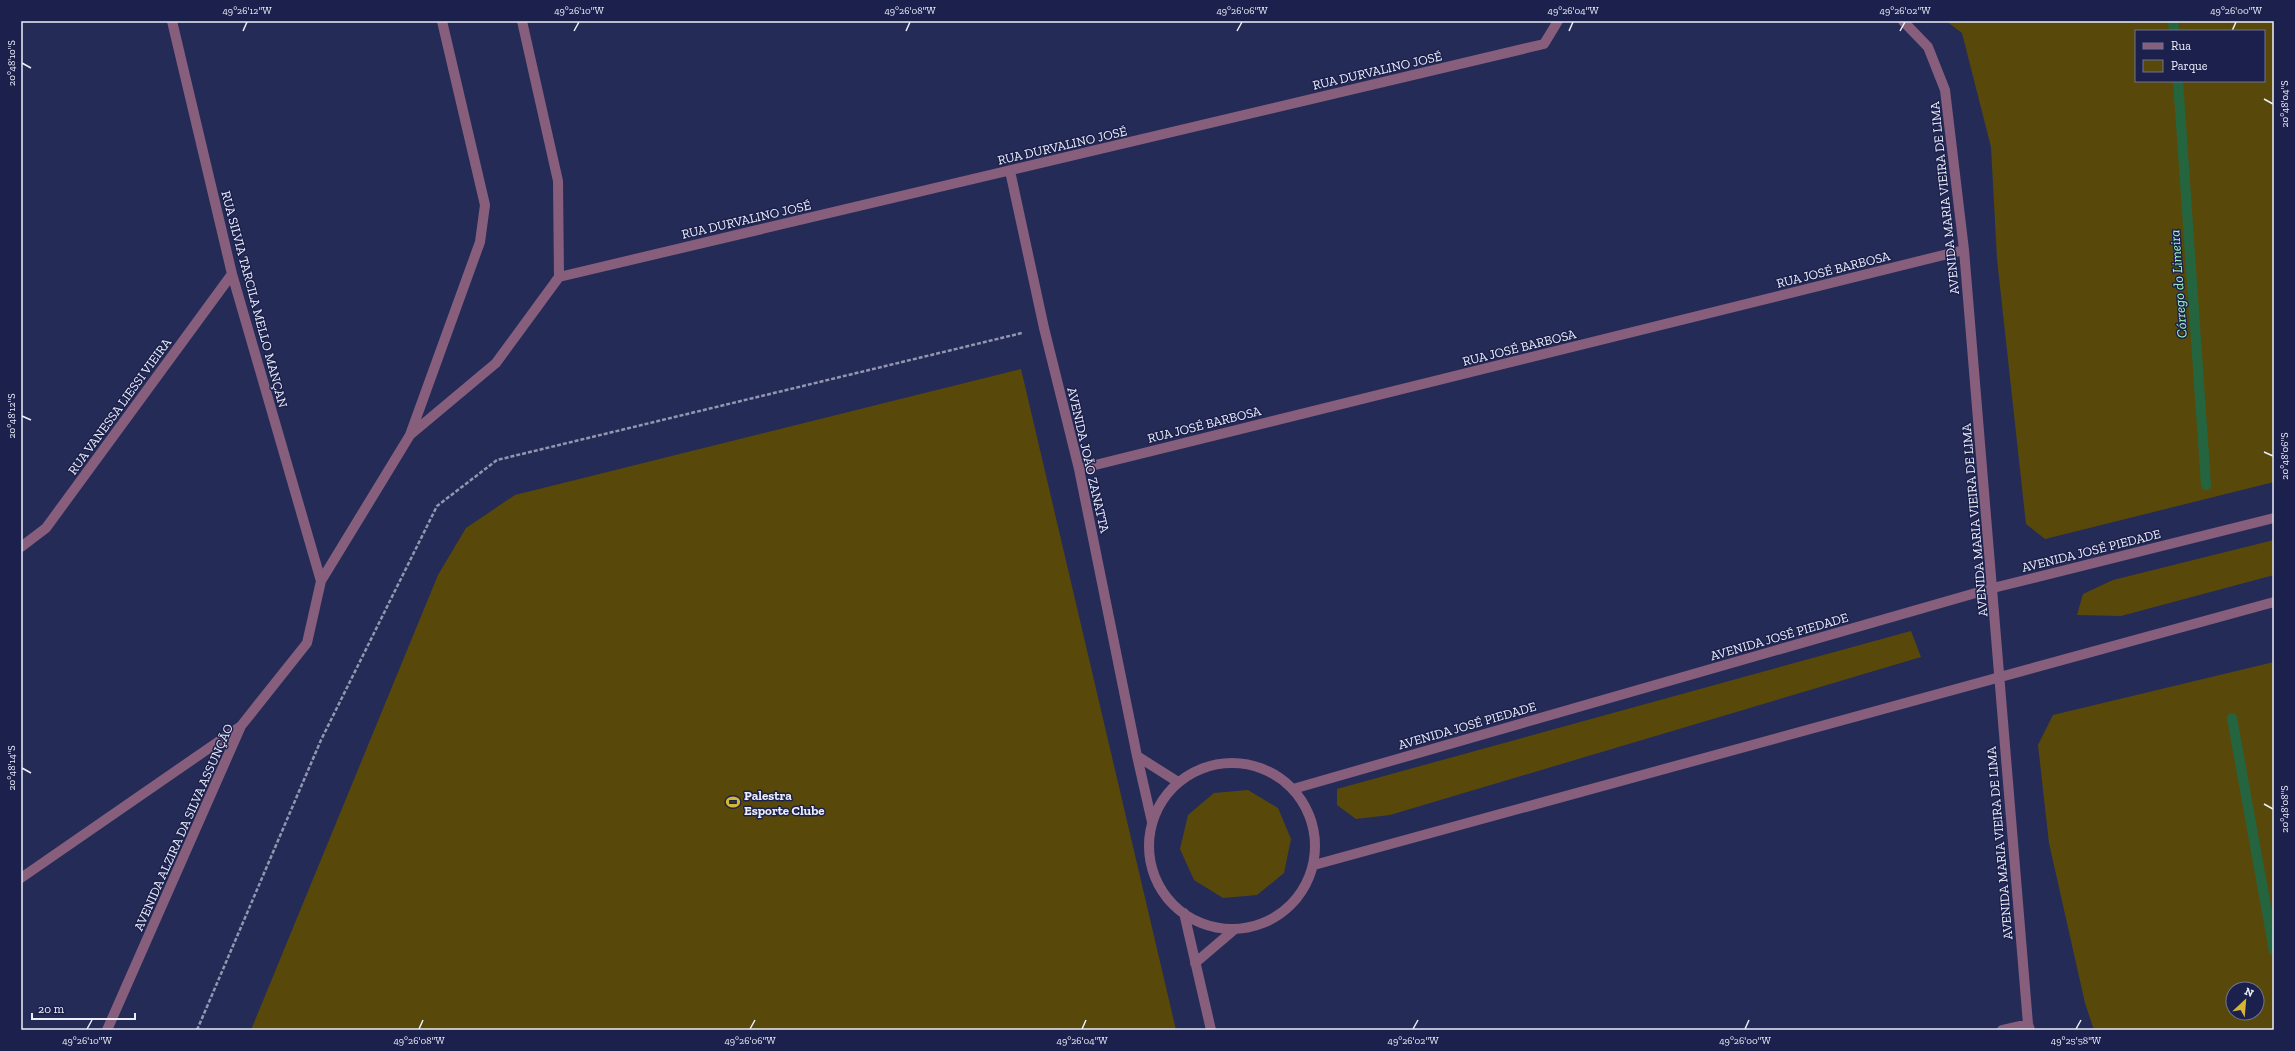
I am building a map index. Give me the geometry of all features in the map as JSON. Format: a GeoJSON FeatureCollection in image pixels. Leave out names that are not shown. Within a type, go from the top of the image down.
{"type":"FeatureCollection","features":[{"type":"Feature","properties":{"kind":"street","name":"RUA SILVIA TARCILA MELLO MANÇAN"},"geometry":{"type":"LineString","coordinates":[[172,21],[232,274],[321,581]]}},
{"type":"Feature","properties":{"kind":"street","name":"AVENIDA ALZIRA DA SILVA ASSUNÇÃO"},"geometry":{"type":"LineString","coordinates":[[107,1030],[241,726],[307,643],[321,581],[410,435],[480,242],[484,205],[442,21]]}},
{"type":"Feature","properties":{"kind":"street"},"geometry":{"type":"LineString","coordinates":[[522,21],[558,181],[560,277]]}},
{"type":"Feature","properties":{"kind":"street","name":"RUA DURVALINO JOSÉ"},"geometry":{"type":"LineString","coordinates":[[560,277],[1544,44],[1558,21]]}},
{"type":"Feature","properties":{"kind":"street","name":"AVENIDA MARIA VIEIRA DE LIMA"},"geometry":{"type":"LineString","coordinates":[[1903,21],[1928,47],[1945,90],[1964,250],[1993,588],[1998,679],[2029,1027]]}},
{"type":"Feature","properties":{"kind":"street","name":"AVENIDA JOÃO ZANATTA"},"geometry":{"type":"LineString","coordinates":[[1010,170],[1044,328],[1079,469],[1137,756],[1152,822]]}},
{"type":"Feature","properties":{"kind":"street","name":"RUA JOSÉ BARBOSA"},"geometry":{"type":"LineString","coordinates":[[1079,469],[1964,250]]}},
{"type":"Feature","properties":{"kind":"street","name":"RUA VANESSA LIESSI VIEIRA"},"geometry":{"type":"LineString","coordinates":[[21,548],[46,528],[232,274]]}},
{"type":"Feature","properties":{"kind":"street","name":"AVENIDA ALZIRA DA SILVA ASSUNÇÃO"},"geometry":{"type":"LineString","coordinates":[[410,435],[496,363],[560,277]]}},
{"type":"Feature","properties":{"kind":"street","name":"AVENIDA JOSÉ PIEDADE"},"geometry":{"type":"LineString","coordinates":[[1293,789],[1993,588],[2274,518]]}},
{"type":"Feature","properties":{"kind":"street"},"geometry":{"type":"LineString","coordinates":[[1314,865],[1998,679],[2274,602]]}},
{"type":"Feature","properties":{"kind":"street"},"geometry":{"type":"LineString","coordinates":[[21,878],[241,726]]}},
{"type":"Feature","properties":{"kind":"street"},"geometry":{"type":"LineString","coordinates":[[1137,756],[1178,782]]}},
{"type":"Feature","properties":{"kind":"street"},"geometry":{"type":"LineString","coordinates":[[1224,763],[1250,764],[1273,773],[1293,789],[1309,812],[1316,838],[1314,865],[1304,890],[1286,911],[1262,924],[1235,929],[1208,926],[1184,913],[1165,895],[1153,872],[1149,846],[1152,822],[1162,800],[1178,782],[1200,769],[1224,763]]}},
{"type":"Feature","properties":{"kind":"street"},"geometry":{"type":"LineString","coordinates":[[1184,913],[1211,1030]]}},
{"type":"Feature","properties":{"kind":"street"},"geometry":{"type":"LineString","coordinates":[[1196,963],[1235,929]]}},
{"type":"Feature","properties":{"kind":"street"},"geometry":{"type":"LineString","coordinates":[[2002,1030],[2029,1027]]}},
{"type":"Feature","properties":{"kind":"path"},"geometry":{"type":"LineString","coordinates":[[197,1030],[321,740],[437,506],[497,460],[1044,328]]}},
{"type":"Feature","properties":{"kind":"green space"},"geometry":{"type":"Polygon","coordinates":[[[1946,21],[2274,21],[2274,482],[2045,539],[2026,524],[1997,259],[1991,147],[1962,33],[1946,21]]]}},
{"type":"Feature","properties":{"kind":"green space","name":"Palestra Esporte Clube"},"geometry":{"type":"Polygon","coordinates":[[[1021,369],[1176,1030],[251,1030],[438,575],[466,528],[515,495],[1021,369]]]}},
{"type":"Feature","properties":{"kind":"green space"},"geometry":{"type":"Polygon","coordinates":[[[2274,540],[2274,575],[2121,616],[2077,615],[2083,594],[2113,580],[2274,540]]]}},
{"type":"Feature","properties":{"kind":"green space"},"geometry":{"type":"Polygon","coordinates":[[[1911,631],[1921,657],[1390,815],[1356,819],[1337,805],[1337,789],[1911,631]]]}},
{"type":"Feature","properties":{"kind":"green space"},"geometry":{"type":"Polygon","coordinates":[[[2274,662],[2274,1030],[2094,1030],[2085,1003],[2049,843],[2038,745],[2053,715],[2274,662]]]}},
{"type":"Feature","properties":{"kind":"green space"},"geometry":{"type":"Polygon","coordinates":[[[1248,790],[1278,808],[1291,839],[1284,873],[1257,895],[1223,898],[1194,880],[1180,849],[1188,815],[1214,793],[1248,790]]]}},
{"type":"Feature","properties":{"kind":"waterway","name":"Córrego do Limeira"},"geometry":{"type":"LineString","coordinates":[[2173,21],[2174,30]]}},
{"type":"Feature","properties":{"kind":"waterway","name":"Córrego do Limeira"},"geometry":{"type":"LineString","coordinates":[[2178,82],[2206,485]]}},
{"type":"Feature","properties":{"kind":"waterway","name":"Córrego do Limeira"},"geometry":{"type":"LineString","coordinates":[[2232,718],[2274,951]]}},
{"type":"Feature","properties":{"kind":"place","name":"Palestra Esporte Clube"},"geometry":{"type":"Point","coordinates":[733,802]}}]}
